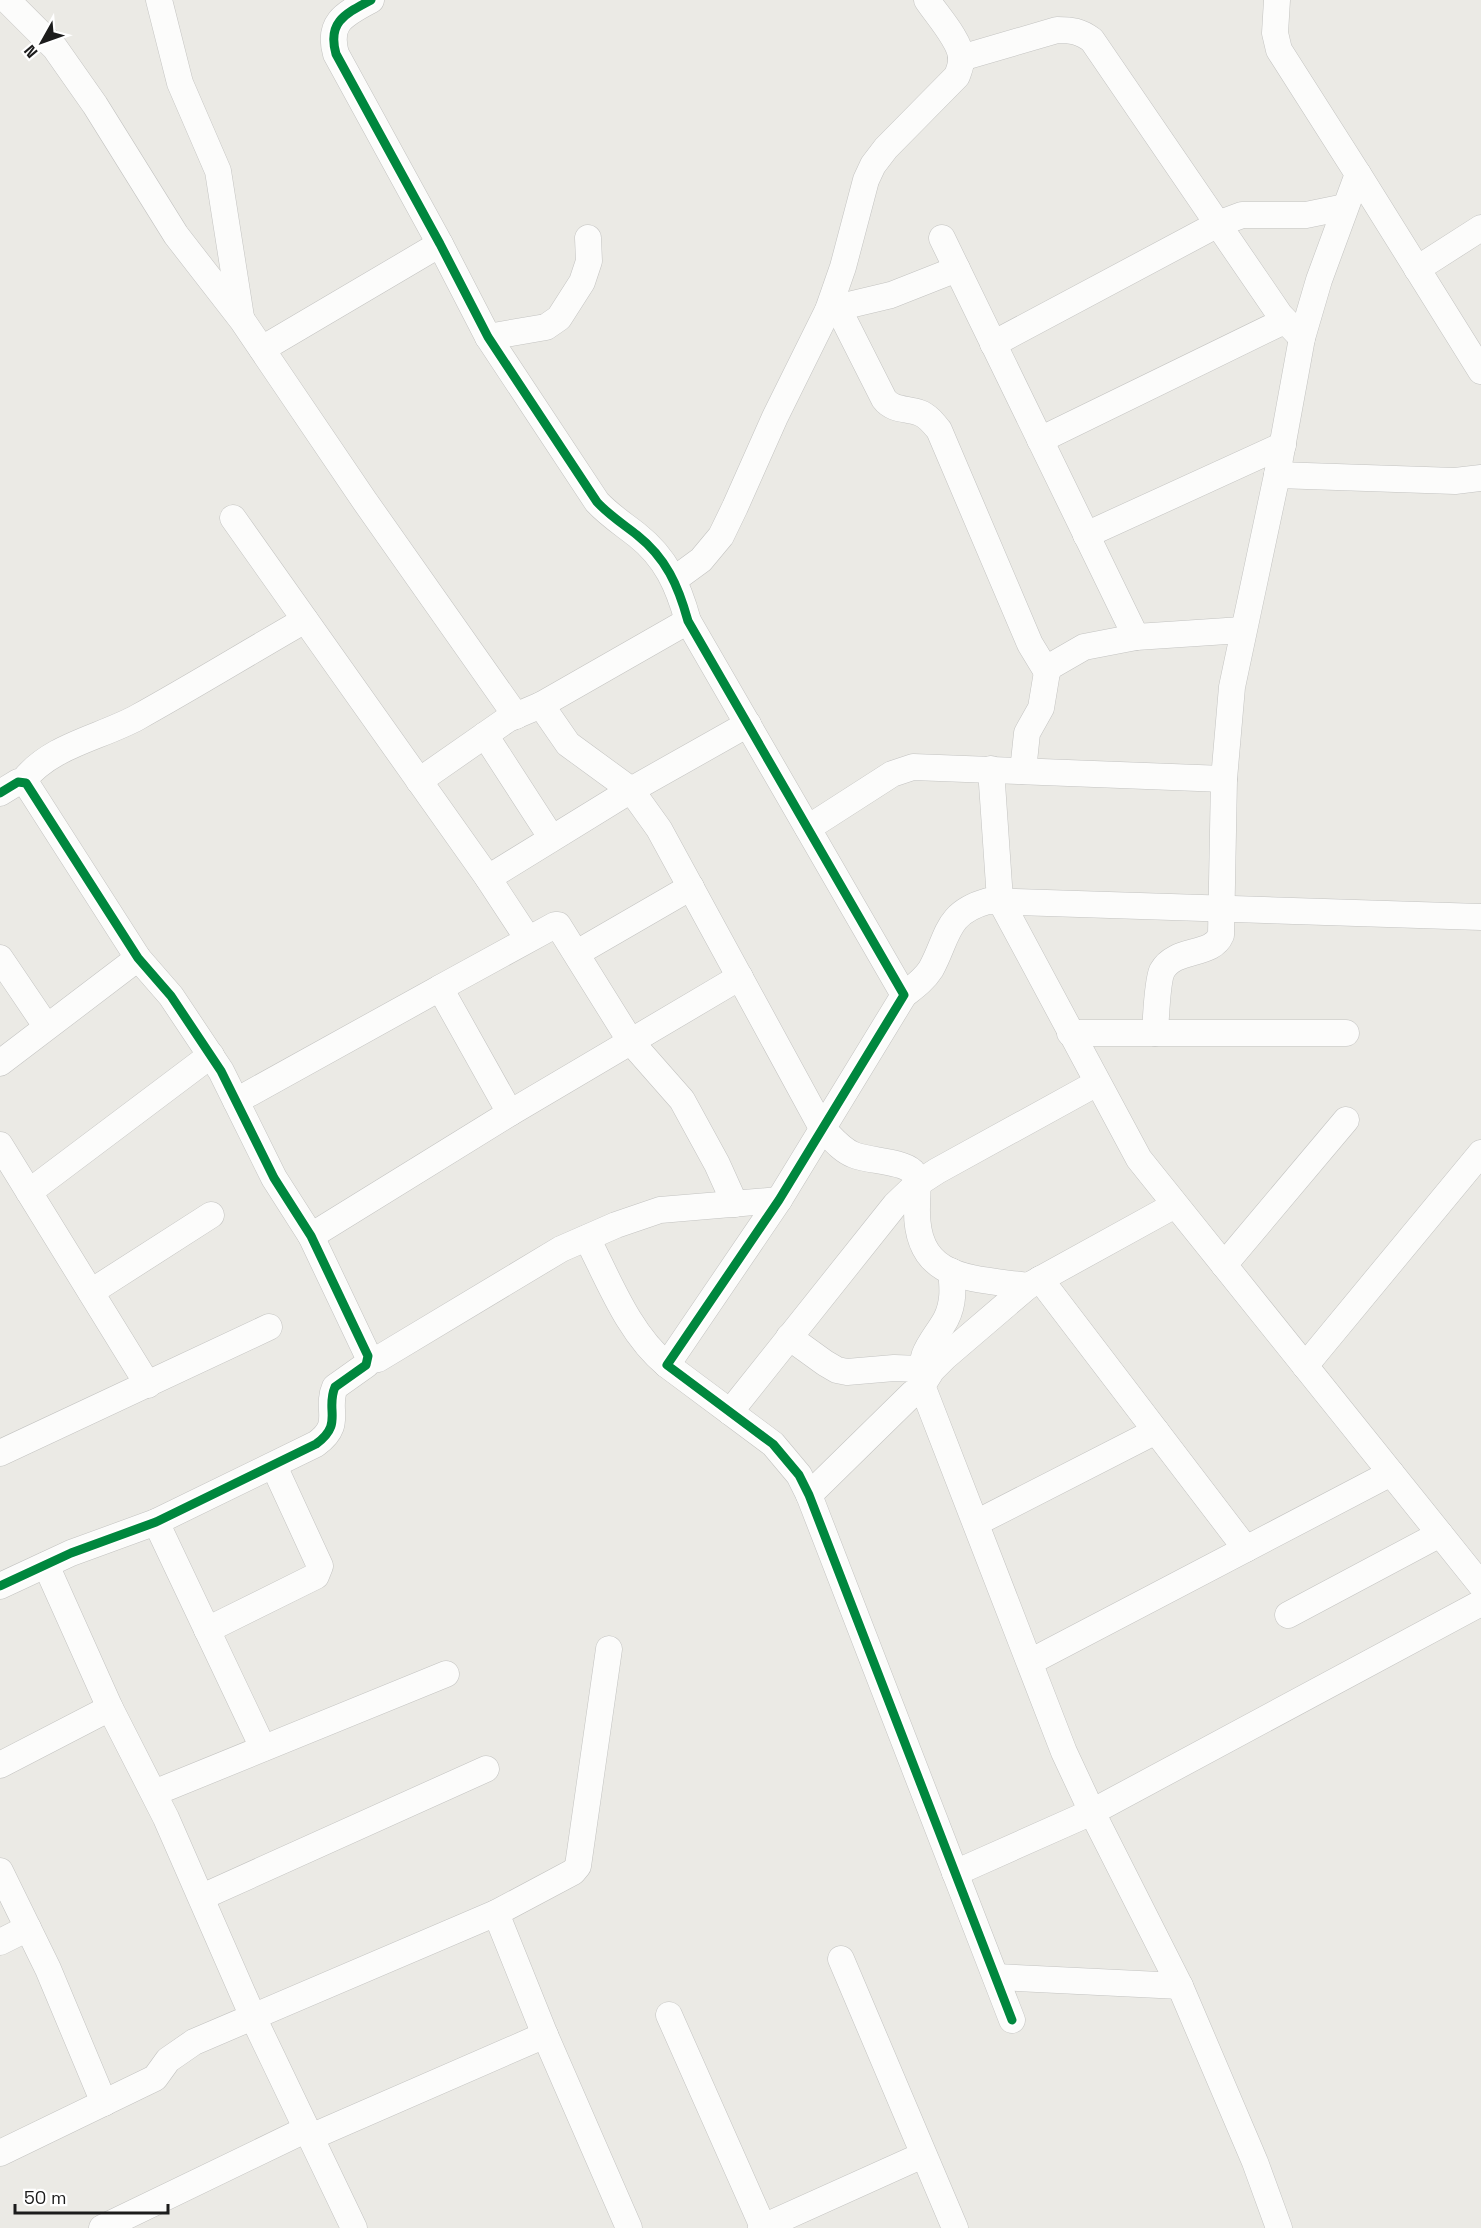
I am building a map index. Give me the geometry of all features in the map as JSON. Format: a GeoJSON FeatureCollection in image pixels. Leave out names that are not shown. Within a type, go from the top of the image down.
{"type":"FeatureCollection","features":[{"type":"Feature","properties":{"kind":"street"},"geometry":{"type":"LineString","coordinates":[[159,0],[180,83],[218,171],[242,320]]}},
{"type":"Feature","properties":{"kind":"street"},"geometry":{"type":"LineString","coordinates":[[371,0],[340,20],[334,30],[334,48],[441,244],[488,337],[597,502],[664,561],[675,579],[688,621],[904,995]]}},
{"type":"Feature","properties":{"kind":"street"},"geometry":{"type":"LineString","coordinates":[[675,579],[701,560],[721,536],[775,417],[833,309],[866,180],[873,165],[885,148],[957,76],[962,58],[958,46],[927,0]]}},
{"type":"Feature","properties":{"kind":"street"},"geometry":{"type":"LineString","coordinates":[[1276,0],[1275,33],[1279,50],[1481,371]]}},
{"type":"Feature","properties":{"kind":"street"},"geometry":{"type":"LineString","coordinates":[[10,1],[55,48],[95,105],[176,235],[242,320],[364,500],[516,716]]}},
{"type":"Feature","properties":{"kind":"street"},"geometry":{"type":"LineString","coordinates":[[962,58],[1057,30],[1073,30],[1083,33],[1098,49],[1293,329]]}},
{"type":"Feature","properties":{"kind":"street"},"geometry":{"type":"LineString","coordinates":[[1155,1033],[1162,971],[1175,958],[1211,946],[1219,940],[1221,935],[1224,779],[1232,687],[1242,630],[1283,445],[1293,329],[1319,280],[1358,174]]}},
{"type":"Feature","properties":{"kind":"street"},"geometry":{"type":"LineString","coordinates":[[993,344],[1218,224],[1242,215],[1306,215],[1345,207]]}},
{"type":"Feature","properties":{"kind":"street"},"geometry":{"type":"LineString","coordinates":[[1417,269],[1481,228]]}},
{"type":"Feature","properties":{"kind":"street"},"geometry":{"type":"LineString","coordinates":[[488,337],[546,327],[559,318],[582,282],[589,261],[588,238]]}},
{"type":"Feature","properties":{"kind":"street"},"geometry":{"type":"LineString","coordinates":[[942,238],[1136,637]]}},
{"type":"Feature","properties":{"kind":"street"},"geometry":{"type":"LineString","coordinates":[[262,350],[441,244]]}},
{"type":"Feature","properties":{"kind":"street"},"geometry":{"type":"LineString","coordinates":[[833,309],[891,295],[957,269]]}},
{"type":"Feature","properties":{"kind":"street"},"geometry":{"type":"LineString","coordinates":[[833,309],[888,405],[921,414],[939,430],[1030,644],[1047,672],[1041,708],[1027,734],[1023,771]]}},
{"type":"Feature","properties":{"kind":"street"},"geometry":{"type":"LineString","coordinates":[[1040,440],[1293,329]]}},
{"type":"Feature","properties":{"kind":"street"},"geometry":{"type":"LineString","coordinates":[[1086,535],[1283,445]]}},
{"type":"Feature","properties":{"kind":"street"},"geometry":{"type":"LineString","coordinates":[[1277,475],[1455,481],[1481,478]]}},
{"type":"Feature","properties":{"kind":"street"},"geometry":{"type":"LineString","coordinates":[[233,518],[488,878],[528,939]]}},
{"type":"Feature","properties":{"kind":"street"},"geometry":{"type":"LineString","coordinates":[[0,793],[23,781],[39,765],[60,752],[137,718],[305,620]]}},
{"type":"Feature","properties":{"kind":"street"},"geometry":{"type":"LineString","coordinates":[[419,781],[516,716],[542,705],[688,621]]}},
{"type":"Feature","properties":{"kind":"street"},"geometry":{"type":"LineString","coordinates":[[1047,672],[1070,653],[1084,647],[1136,637],[1242,630]]}},
{"type":"Feature","properties":{"kind":"street"},"geometry":{"type":"LineString","coordinates":[[542,705],[568,744],[631,790],[659,830],[822,1128],[848,1152],[910,1169],[917,1184],[917,1217],[926,1254],[942,1268],[980,1279],[1034,1282],[1156,1431],[1246,1549]]}},
{"type":"Feature","properties":{"kind":"street"},"geometry":{"type":"LineString","coordinates":[[488,878],[551,837],[748,724]]}},
{"type":"Feature","properties":{"kind":"street"},"geometry":{"type":"LineString","coordinates":[[485,735],[551,837]]}},
{"type":"Feature","properties":{"kind":"street"},"geometry":{"type":"LineString","coordinates":[[808,828],[902,769],[913,766],[1224,779]]}},
{"type":"Feature","properties":{"kind":"street"},"geometry":{"type":"LineString","coordinates":[[991,769],[1000,900],[1138,1159],[1481,1585]]}},
{"type":"Feature","properties":{"kind":"street"},"geometry":{"type":"LineString","coordinates":[[0,1586],[71,1553],[156,1522],[305,1451],[325,1438],[332,1427],[335,1388],[366,1365],[368,1361],[368,1356],[311,1236],[274,1178],[211,1056],[171,996],[138,958],[30,788],[23,781]]}},
{"type":"Feature","properties":{"kind":"street"},"geometry":{"type":"LineString","coordinates":[[577,953],[691,887]]}},
{"type":"Feature","properties":{"kind":"street"},"geometry":{"type":"LineString","coordinates":[[667,1365],[778,1200],[904,995],[918,984],[930,969],[948,929],[957,917],[976,904],[1000,900],[1481,916]]}},
{"type":"Feature","properties":{"kind":"street"},"geometry":{"type":"LineString","coordinates":[[236,1101],[528,939],[558,925],[631,1042],[681,1100],[717,1164],[735,1204]]}},
{"type":"Feature","properties":{"kind":"street"},"geometry":{"type":"LineString","coordinates":[[0,958],[46,1026]]}},
{"type":"Feature","properties":{"kind":"street"},"geometry":{"type":"LineString","coordinates":[[0,1063],[138,958]]}},
{"type":"Feature","properties":{"kind":"street"},"geometry":{"type":"LineString","coordinates":[[311,1236],[510,1113],[740,977]]}},
{"type":"Feature","properties":{"kind":"street"},"geometry":{"type":"LineString","coordinates":[[440,988],[510,1113]]}},
{"type":"Feature","properties":{"kind":"street"},"geometry":{"type":"LineString","coordinates":[[1070,1033],[1346,1033]]}},
{"type":"Feature","properties":{"kind":"street"},"geometry":{"type":"LineString","coordinates":[[29,1192],[211,1056]]}},
{"type":"Feature","properties":{"kind":"street"},"geometry":{"type":"LineString","coordinates":[[730,1412],[895,1205],[917,1184],[947,1165],[1097,1083]]}},
{"type":"Feature","properties":{"kind":"street"},"geometry":{"type":"LineString","coordinates":[[1224,1265],[1346,1120]]}},
{"type":"Feature","properties":{"kind":"street"},"geometry":{"type":"LineString","coordinates":[[0,1145],[148,1384]]}},
{"type":"Feature","properties":{"kind":"street"},"geometry":{"type":"LineString","coordinates":[[1305,1366],[1481,1153]]}},
{"type":"Feature","properties":{"kind":"street"},"geometry":{"type":"LineString","coordinates":[[368,1361],[378,1359],[561,1249],[616,1225],[660,1210],[778,1200]]}},
{"type":"Feature","properties":{"kind":"street"},"geometry":{"type":"LineString","coordinates":[[810,1495],[913,1393],[922,1379],[1010,1299],[1034,1282],[1175,1205]]}},
{"type":"Feature","properties":{"kind":"street"},"geometry":{"type":"LineString","coordinates":[[91,1292],[211,1215]]}},
{"type":"Feature","properties":{"kind":"street"},"geometry":{"type":"LineString","coordinates":[[587,1238],[611,1286],[654,1354],[773,1444],[799,1475],[810,1495],[1012,2020]]}},
{"type":"Feature","properties":{"kind":"street"},"geometry":{"type":"LineString","coordinates":[[951,1271],[953,1291],[951,1306],[946,1319],[925,1353],[922,1379],[925,1393],[1064,1752],[1180,1986],[1255,2162],[1279,2228]]}},
{"type":"Feature","properties":{"kind":"street"},"geometry":{"type":"LineString","coordinates":[[0,1451],[269,1327]]}},
{"type":"Feature","properties":{"kind":"street"},"geometry":{"type":"LineString","coordinates":[[789,1337],[837,1370],[847,1372],[894,1368],[922,1379]]}},
{"type":"Feature","properties":{"kind":"street"},"geometry":{"type":"LineString","coordinates":[[976,1523],[1156,1431]]}},
{"type":"Feature","properties":{"kind":"street"},"geometry":{"type":"LineString","coordinates":[[207,1630],[319,1573],[320,1566],[274,1466]]}},
{"type":"Feature","properties":{"kind":"street"},"geometry":{"type":"LineString","coordinates":[[1030,1662],[1391,1473]]}},
{"type":"Feature","properties":{"kind":"street"},"geometry":{"type":"LineString","coordinates":[[156,1522],[263,1748]]}},
{"type":"Feature","properties":{"kind":"street"},"geometry":{"type":"LineString","coordinates":[[1288,1615],[1440,1534]]}},
{"type":"Feature","properties":{"kind":"street"},"geometry":{"type":"LineString","coordinates":[[46,1565],[110,1708],[154,1793],[202,1897],[253,2017],[354,2228]]}},
{"type":"Feature","properties":{"kind":"street"},"geometry":{"type":"LineString","coordinates":[[955,1873],[1092,1812],[1481,1603]]}},
{"type":"Feature","properties":{"kind":"street"},"geometry":{"type":"LineString","coordinates":[[0,2152],[155,2078],[168,2060],[194,2042],[496,1913],[568,1876],[578,1866],[609,1649]]}},
{"type":"Feature","properties":{"kind":"street"},"geometry":{"type":"LineString","coordinates":[[154,1793],[446,1674]]}},
{"type":"Feature","properties":{"kind":"street"},"geometry":{"type":"LineString","coordinates":[[0,1765],[110,1708]]}},
{"type":"Feature","properties":{"kind":"street"},"geometry":{"type":"LineString","coordinates":[[202,1897],[486,1769]]}},
{"type":"Feature","properties":{"kind":"street"},"geometry":{"type":"LineString","coordinates":[[0,1871],[48,1969],[104,2103]]}},
{"type":"Feature","properties":{"kind":"street"},"geometry":{"type":"LineString","coordinates":[[496,1913],[629,2228]]}},
{"type":"Feature","properties":{"kind":"street"},"geometry":{"type":"LineString","coordinates":[[0,1942],[28,1929]]}},
{"type":"Feature","properties":{"kind":"street"},"geometry":{"type":"LineString","coordinates":[[841,1959],[955,2228]]}},
{"type":"Feature","properties":{"kind":"street"},"geometry":{"type":"LineString","coordinates":[[996,1977],[1180,1986]]}},
{"type":"Feature","properties":{"kind":"street"},"geometry":{"type":"LineString","coordinates":[[669,2015],[762,2228],[923,2154]]}},
{"type":"Feature","properties":{"kind":"street"},"geometry":{"type":"LineString","coordinates":[[102,2228],[309,2133],[546,2035]]}},
{"type":"Feature","properties":{"kind":"cycle path"},"geometry":{"type":"LineString","coordinates":[[371,0],[340,20],[334,34],[336,54],[488,337],[597,502],[647,544],[670,573],[688,621],[904,995],[779,1200],[667,1365],[773,1444],[799,1475],[809,1495],[1012,2020]]}},
{"type":"Feature","properties":{"kind":"cycle path"},"geometry":{"type":"LineString","coordinates":[[0,793],[18,782],[26,783],[138,958],[171,996],[221,1071],[274,1178],[311,1236],[368,1356],[366,1365],[335,1387],[332,1395],[332,1423],[324,1437],[316,1444],[156,1522],[71,1553],[0,1586]]}}]}
